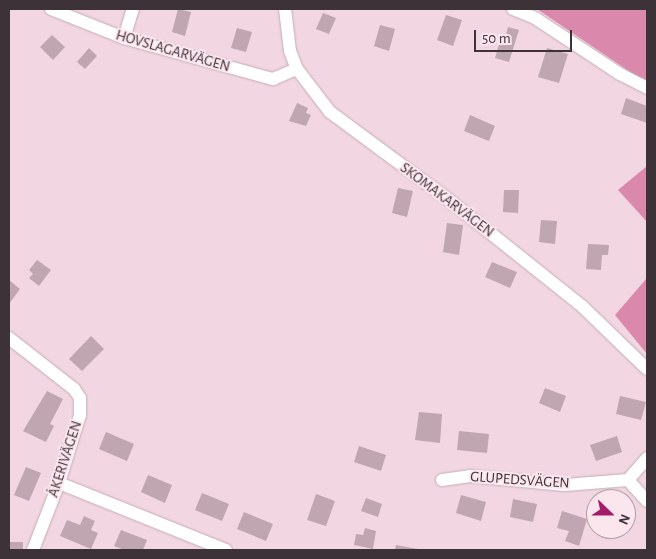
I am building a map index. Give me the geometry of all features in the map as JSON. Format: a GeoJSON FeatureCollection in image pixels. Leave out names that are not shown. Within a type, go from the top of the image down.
{"type":"FeatureCollection","features":[{"type":"Feature","properties":{"kind":"street","name":"HOVSLAGARVÄGEN"},"geometry":{"type":"LineString","coordinates":[[51,9],[124,38],[272,79],[297,69]]}},
{"type":"Feature","properties":{"kind":"street"},"geometry":{"type":"LineString","coordinates":[[124,38],[133,9]]}},
{"type":"Feature","properties":{"kind":"street","name":"SKOMAKARVÄGEN"},"geometry":{"type":"LineString","coordinates":[[285,9],[290,51],[297,69],[330,112],[449,200],[576,301],[647,369]]}},
{"type":"Feature","properties":{"kind":"street"},"geometry":{"type":"LineString","coordinates":[[513,9],[535,18],[620,74],[647,88]]}},
{"type":"Feature","properties":{"kind":"street","name":"ÅKERIVÄGEN"},"geometry":{"type":"LineString","coordinates":[[9,338],[74,389],[80,398],[80,415],[59,483],[33,550]]}},
{"type":"Feature","properties":{"kind":"street"},"geometry":{"type":"LineString","coordinates":[[647,458],[628,480],[647,501]]}},
{"type":"Feature","properties":{"kind":"street","name":"GLUPEDSVÄGEN"},"geometry":{"type":"LineString","coordinates":[[442,480],[470,476],[565,485],[628,480]]}},
{"type":"Feature","properties":{"kind":"street"},"geometry":{"type":"LineString","coordinates":[[59,483],[226,550]]}},
{"type":"Feature","properties":{"kind":"shaded area"},"geometry":{"type":"Polygon","coordinates":[[[537,9],[647,9],[647,81],[642,80],[537,9]]]}},
{"type":"Feature","properties":{"kind":"shaded area"},"geometry":{"type":"Polygon","coordinates":[[[647,166],[647,222],[618,190],[647,166]]]}},
{"type":"Feature","properties":{"kind":"shaded area"},"geometry":{"type":"Polygon","coordinates":[[[647,278],[647,354],[615,315],[647,278]]]}},
{"type":"Feature","properties":{"kind":"building"},"geometry":{"type":"Polygon","coordinates":[[[178,9],[191,12],[185,36],[172,32],[178,9]]]}},
{"type":"Feature","properties":{"kind":"building"},"geometry":{"type":"Polygon","coordinates":[[[323,13],[336,18],[329,34],[316,29],[323,13]]]}},
{"type":"Feature","properties":{"kind":"building"},"geometry":{"type":"Polygon","coordinates":[[[446,15],[462,20],[453,46],[437,40],[446,15]]]}},
{"type":"Feature","properties":{"kind":"building"},"geometry":{"type":"Polygon","coordinates":[[[380,25],[395,29],[389,51],[374,46],[380,25]]]}},
{"type":"Feature","properties":{"kind":"building"},"geometry":{"type":"Polygon","coordinates":[[[508,27],[519,30],[509,62],[495,58],[501,37],[505,39],[508,27]]]}},
{"type":"Feature","properties":{"kind":"building"},"geometry":{"type":"Polygon","coordinates":[[[237,28],[252,32],[246,52],[231,48],[237,28]]]}},
{"type":"Feature","properties":{"kind":"building"},"geometry":{"type":"Polygon","coordinates":[[[52,35],[65,47],[53,60],[40,47],[52,35]]]}},
{"type":"Feature","properties":{"kind":"building"},"geometry":{"type":"Polygon","coordinates":[[[89,48],[97,56],[85,69],[77,62],[89,48]]]}},
{"type":"Feature","properties":{"kind":"building"},"geometry":{"type":"Polygon","coordinates":[[[547,48],[568,54],[559,83],[538,77],[547,48]]]}},
{"type":"Feature","properties":{"kind":"building"},"geometry":{"type":"Polygon","coordinates":[[[626,98],[647,106],[647,123],[621,114],[626,98]]]}},
{"type":"Feature","properties":{"kind":"building"},"geometry":{"type":"Polygon","coordinates":[[[297,103],[308,108],[306,113],[311,115],[306,126],[289,121],[297,103]]]}},
{"type":"Feature","properties":{"kind":"building"},"geometry":{"type":"Polygon","coordinates":[[[470,115],[495,126],[489,141],[464,131],[470,115]]]}},
{"type":"Feature","properties":{"kind":"building"},"geometry":{"type":"Polygon","coordinates":[[[398,188],[413,191],[407,217],[392,213],[398,188]]]}},
{"type":"Feature","properties":{"kind":"building"},"geometry":{"type":"Polygon","coordinates":[[[504,190],[519,190],[518,213],[503,212],[504,190]]]}},
{"type":"Feature","properties":{"kind":"building"},"geometry":{"type":"Polygon","coordinates":[[[541,220],[557,221],[555,244],[539,242],[541,220]]]}},
{"type":"Feature","properties":{"kind":"building"},"geometry":{"type":"Polygon","coordinates":[[[447,223],[463,225],[459,255],[443,252],[447,223]]]}},
{"type":"Feature","properties":{"kind":"building"},"geometry":{"type":"Polygon","coordinates":[[[588,244],[609,245],[608,255],[602,255],[601,270],[586,269],[588,244]]]}},
{"type":"Feature","properties":{"kind":"building"},"geometry":{"type":"Polygon","coordinates":[[[37,260],[51,270],[39,286],[29,278],[33,274],[29,270],[37,260]]]}},
{"type":"Feature","properties":{"kind":"building"},"geometry":{"type":"Polygon","coordinates":[[[492,262],[517,272],[510,288],[485,277],[492,262]]]}},
{"type":"Feature","properties":{"kind":"building"},"geometry":{"type":"Polygon","coordinates":[[[9,280],[20,289],[9,304],[9,280]]]}},
{"type":"Feature","properties":{"kind":"building"},"geometry":{"type":"Polygon","coordinates":[[[91,336],[104,349],[82,371],[69,359],[91,336]]]}},
{"type":"Feature","properties":{"kind":"building"},"geometry":{"type":"Polygon","coordinates":[[[545,388],[566,396],[560,412],[539,403],[545,388]]]}},
{"type":"Feature","properties":{"kind":"building"},"geometry":{"type":"Polygon","coordinates":[[[47,391],[63,399],[50,424],[54,426],[46,442],[23,431],[47,391]]]}},
{"type":"Feature","properties":{"kind":"building"},"geometry":{"type":"Polygon","coordinates":[[[620,396],[646,402],[641,420],[616,414],[620,396]]]}},
{"type":"Feature","properties":{"kind":"building"},"geometry":{"type":"Polygon","coordinates":[[[419,412],[442,414],[440,443],[415,440],[419,412]]]}},
{"type":"Feature","properties":{"kind":"building"},"geometry":{"type":"Polygon","coordinates":[[[459,431],[489,434],[487,453],[457,450],[459,431]]]}},
{"type":"Feature","properties":{"kind":"building"},"geometry":{"type":"Polygon","coordinates":[[[106,432],[134,444],[127,461],[99,449],[106,432]]]}},
{"type":"Feature","properties":{"kind":"building"},"geometry":{"type":"Polygon","coordinates":[[[617,436],[622,452],[596,461],[590,445],[617,436]]]}},
{"type":"Feature","properties":{"kind":"building"},"geometry":{"type":"Polygon","coordinates":[[[359,446],[386,455],[381,471],[354,462],[359,446]]]}},
{"type":"Feature","properties":{"kind":"building"},"geometry":{"type":"Polygon","coordinates":[[[26,467],[41,473],[29,501],[14,495],[26,467]]]}},
{"type":"Feature","properties":{"kind":"building"},"geometry":{"type":"Polygon","coordinates":[[[148,475],[172,485],[165,503],[141,492],[148,475]]]}},
{"type":"Feature","properties":{"kind":"building"},"geometry":{"type":"Polygon","coordinates":[[[202,493],[229,504],[222,521],[195,510],[202,493]]]}},
{"type":"Feature","properties":{"kind":"building"},"geometry":{"type":"Polygon","coordinates":[[[316,494],[335,501],[326,526],[307,520],[316,494]]]}},
{"type":"Feature","properties":{"kind":"building"},"geometry":{"type":"Polygon","coordinates":[[[461,495],[486,502],[481,521],[456,513],[461,495]]]}},
{"type":"Feature","properties":{"kind":"building"},"geometry":{"type":"Polygon","coordinates":[[[366,498],[382,504],[378,517],[361,511],[366,498]]]}},
{"type":"Feature","properties":{"kind":"building"},"geometry":{"type":"Polygon","coordinates":[[[513,499],[537,504],[533,522],[510,517],[513,499]]]}},
{"type":"Feature","properties":{"kind":"building"},"geometry":{"type":"Polygon","coordinates":[[[562,511],[586,519],[579,546],[565,541],[569,531],[557,528],[562,511]]]}},
{"type":"Feature","properties":{"kind":"building"},"geometry":{"type":"Polygon","coordinates":[[[244,512],[273,524],[266,541],[237,529],[244,512]]]}},
{"type":"Feature","properties":{"kind":"building"},"geometry":{"type":"Polygon","coordinates":[[[84,516],[95,521],[91,530],[98,533],[91,549],[60,536],[67,520],[80,525],[84,516]]]}},
{"type":"Feature","properties":{"kind":"building"},"geometry":{"type":"Polygon","coordinates":[[[365,528],[376,531],[373,549],[354,545],[356,534],[363,535],[365,528]]]}},
{"type":"Feature","properties":{"kind":"building"},"geometry":{"type":"Polygon","coordinates":[[[121,530],[147,540],[143,550],[124,550],[114,546],[121,530]]]}},
{"type":"Feature","properties":{"kind":"building"},"geometry":{"type":"Polygon","coordinates":[[[9,542],[23,542],[23,550],[9,550],[9,542]]]}},
{"type":"Feature","properties":{"kind":"building"},"geometry":{"type":"Polygon","coordinates":[[[396,545],[418,549],[418,550],[395,550],[396,545]]]}}]}
